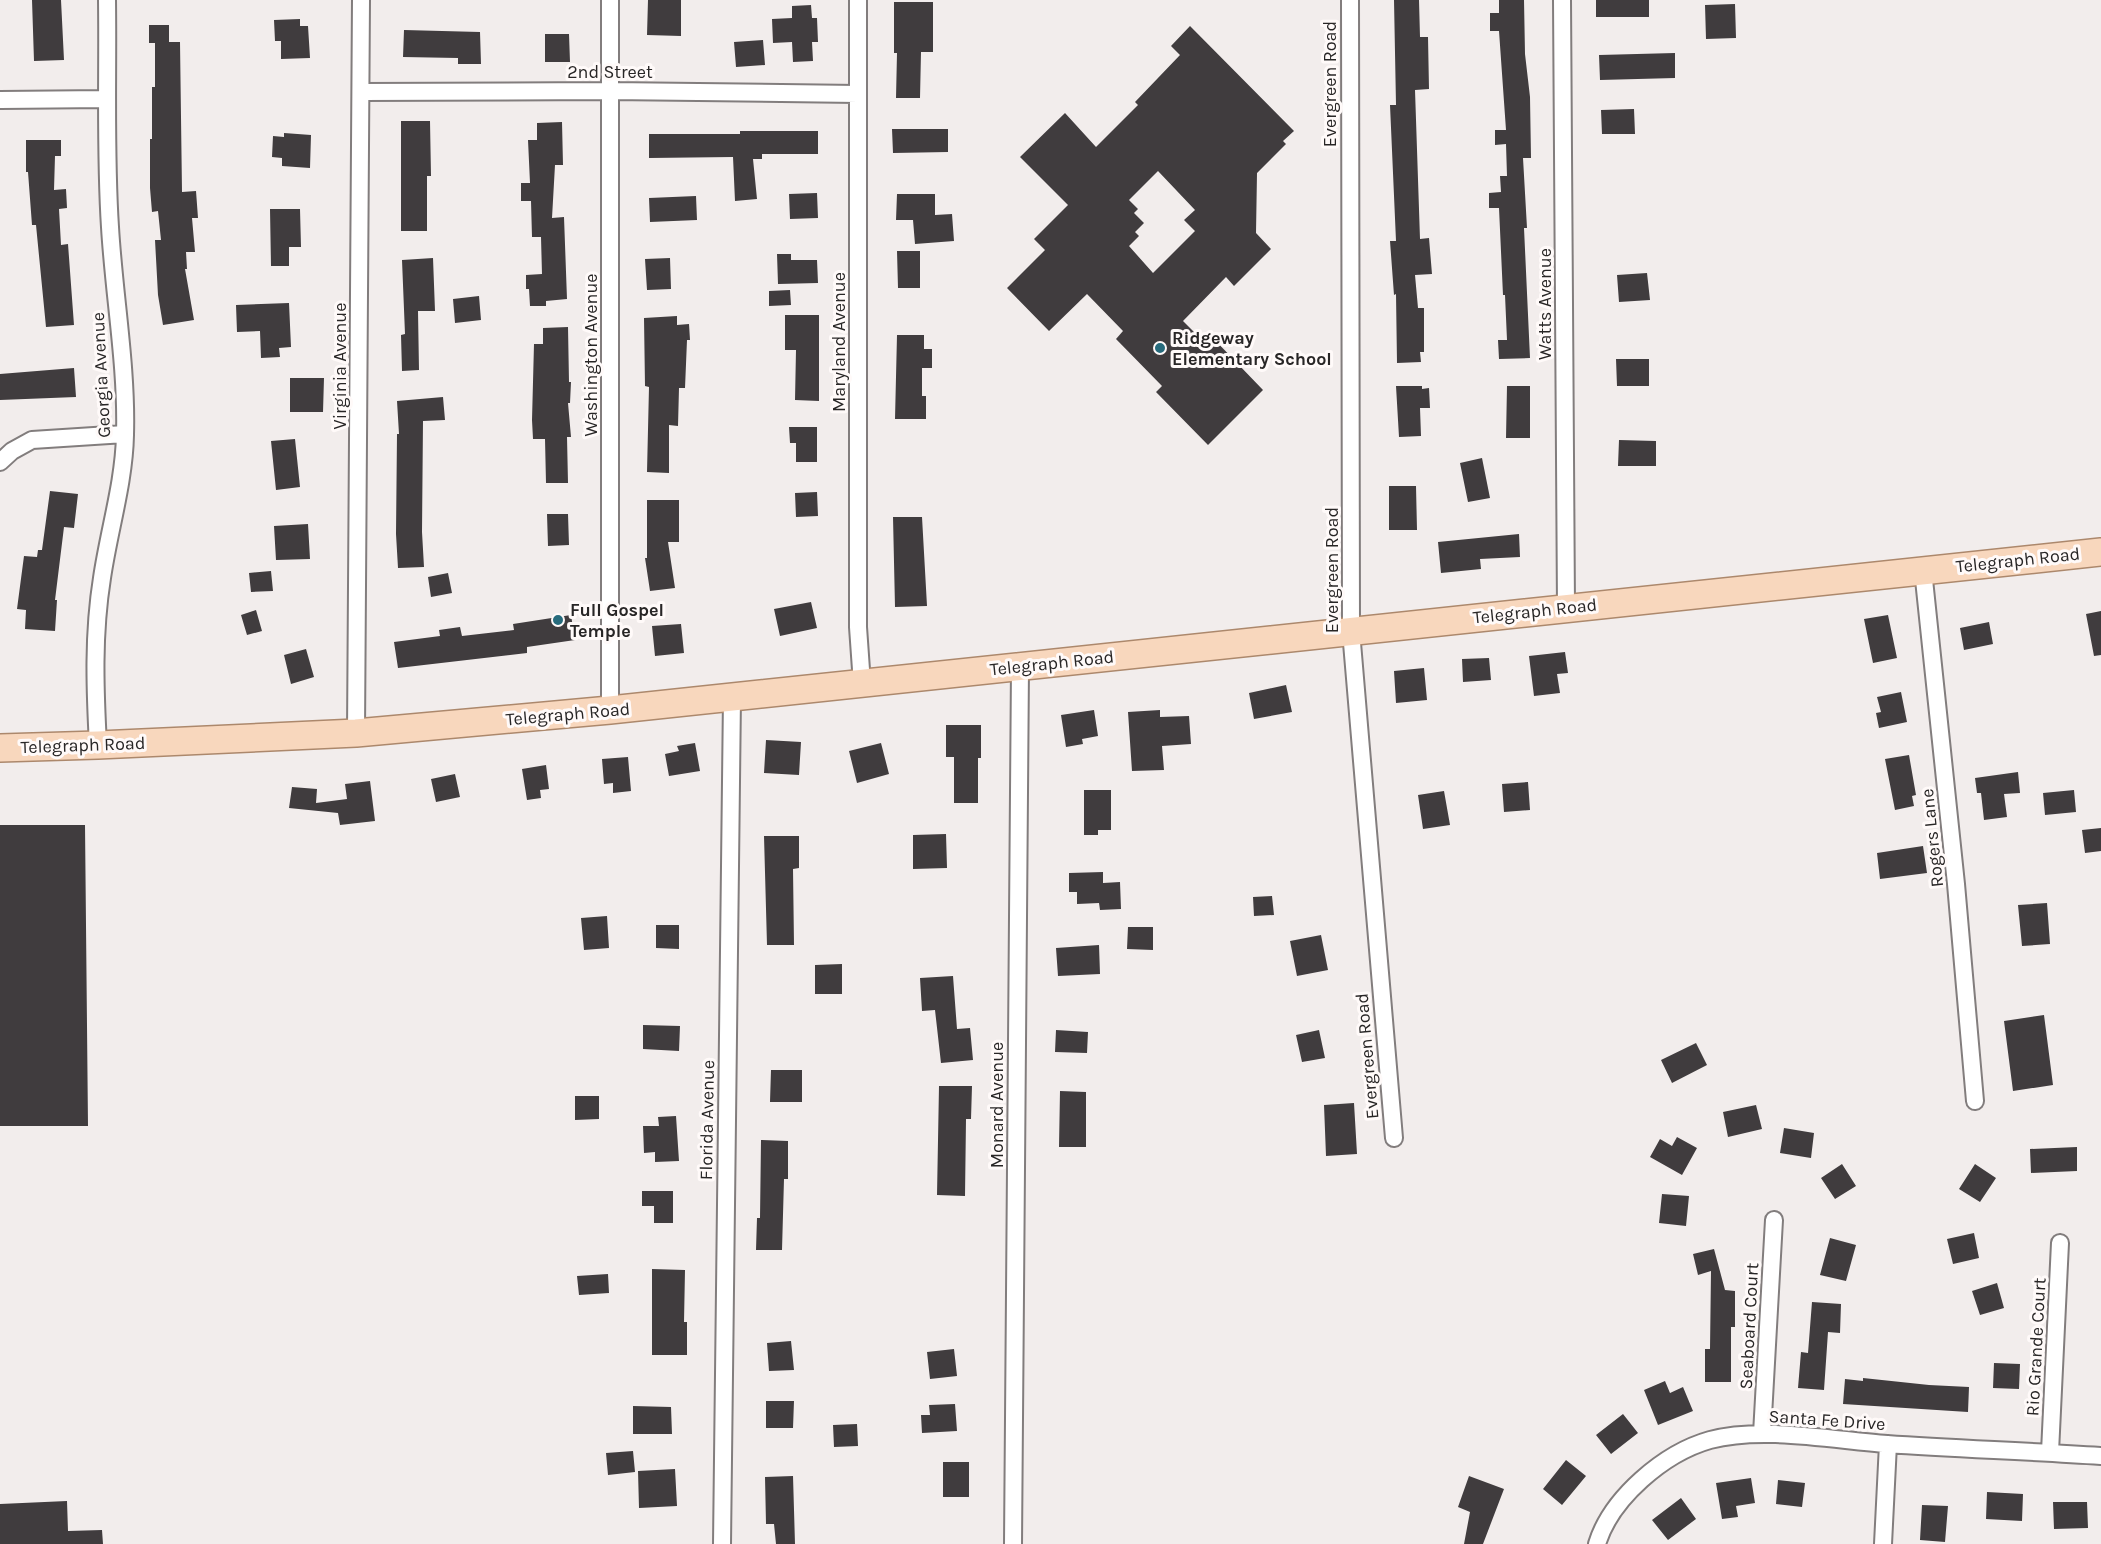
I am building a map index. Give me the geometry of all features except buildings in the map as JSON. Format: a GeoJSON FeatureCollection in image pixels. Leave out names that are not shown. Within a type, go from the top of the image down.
{"type":"FeatureCollection","features":[{"type":"Feature","properties":{"kind":"main road","name":"Telegraph Road"},"geometry":{"type":"LineString","coordinates":[[0,748],[98,746],[356,733],[610,710],[2101,552]]}},
{"type":"Feature","properties":{"kind":"street","name":"Georgia Avenue"},"geometry":{"type":"LineString","coordinates":[[98,746],[94,673],[97,626],[102,578],[123,468],[125,434],[110,225],[106,99],[107,0]]}},
{"type":"Feature","properties":{"kind":"street","name":"Virginia Avenue"},"geometry":{"type":"LineString","coordinates":[[356,733],[361,0]]}},
{"type":"Feature","properties":{"kind":"street","name":"Washington Avenue"},"geometry":{"type":"LineString","coordinates":[[610,0],[610,710]]}},
{"type":"Feature","properties":{"kind":"street","name":"Maryland Avenue"},"geometry":{"type":"LineString","coordinates":[[858,0],[858,627],[862,684]]}},
{"type":"Feature","properties":{"kind":"street","name":"Evergreen Road"},"geometry":{"type":"LineString","coordinates":[[1350,0],[1352,631],[1394,1138]]}},
{"type":"Feature","properties":{"kind":"street","name":"Watts Avenue"},"geometry":{"type":"LineString","coordinates":[[1562,0],[1566,608]]}},
{"type":"Feature","properties":{"kind":"street","name":"2nd Street"},"geometry":{"type":"LineString","coordinates":[[361,92],[610,91],[858,94]]}},
{"type":"Feature","properties":{"kind":"street"},"geometry":{"type":"LineString","coordinates":[[0,100],[106,99]]}},
{"type":"Feature","properties":{"kind":"street"},"geometry":{"type":"LineString","coordinates":[[0,462],[12,451],[32,440],[125,434]]}},
{"type":"Feature","properties":{"kind":"street","name":"Rogers Lane"},"geometry":{"type":"LineString","coordinates":[[1923,570],[1956,884],[1974,1101]]}},
{"type":"Feature","properties":{"kind":"street","name":"Monard Avenue"},"geometry":{"type":"LineString","coordinates":[[1013,1544],[1020,667]]}},
{"type":"Feature","properties":{"kind":"street","name":"Florida Avenue"},"geometry":{"type":"LineString","coordinates":[[722,1544],[732,697]]}},
{"type":"Feature","properties":{"kind":"street","name":"Seaboard Court"},"geometry":{"type":"LineString","coordinates":[[1762,1434],[1774,1220]]}},
{"type":"Feature","properties":{"kind":"street","name":"Rio Grande Court"},"geometry":{"type":"LineString","coordinates":[[2050,1452],[2060,1243]]}},
{"type":"Feature","properties":{"kind":"street","name":"Santa Fe Drive"},"geometry":{"type":"LineString","coordinates":[[1596,1544],[1614,1510],[1641,1480],[1671,1456],[1709,1441],[1737,1435],[1762,1434],[1888,1444],[2101,1456]]}},
{"type":"Feature","properties":{"kind":"street"},"geometry":{"type":"LineString","coordinates":[[1883,1544],[1888,1444]]}},
{"type":"Feature","properties":{"kind":"place","name":"Ridgeway Elementary School"},"geometry":{"type":"Point","coordinates":[1160,348]}},
{"type":"Feature","properties":{"kind":"place","name":"Full Gospel Temple"},"geometry":{"type":"Point","coordinates":[558,620]}}]}
